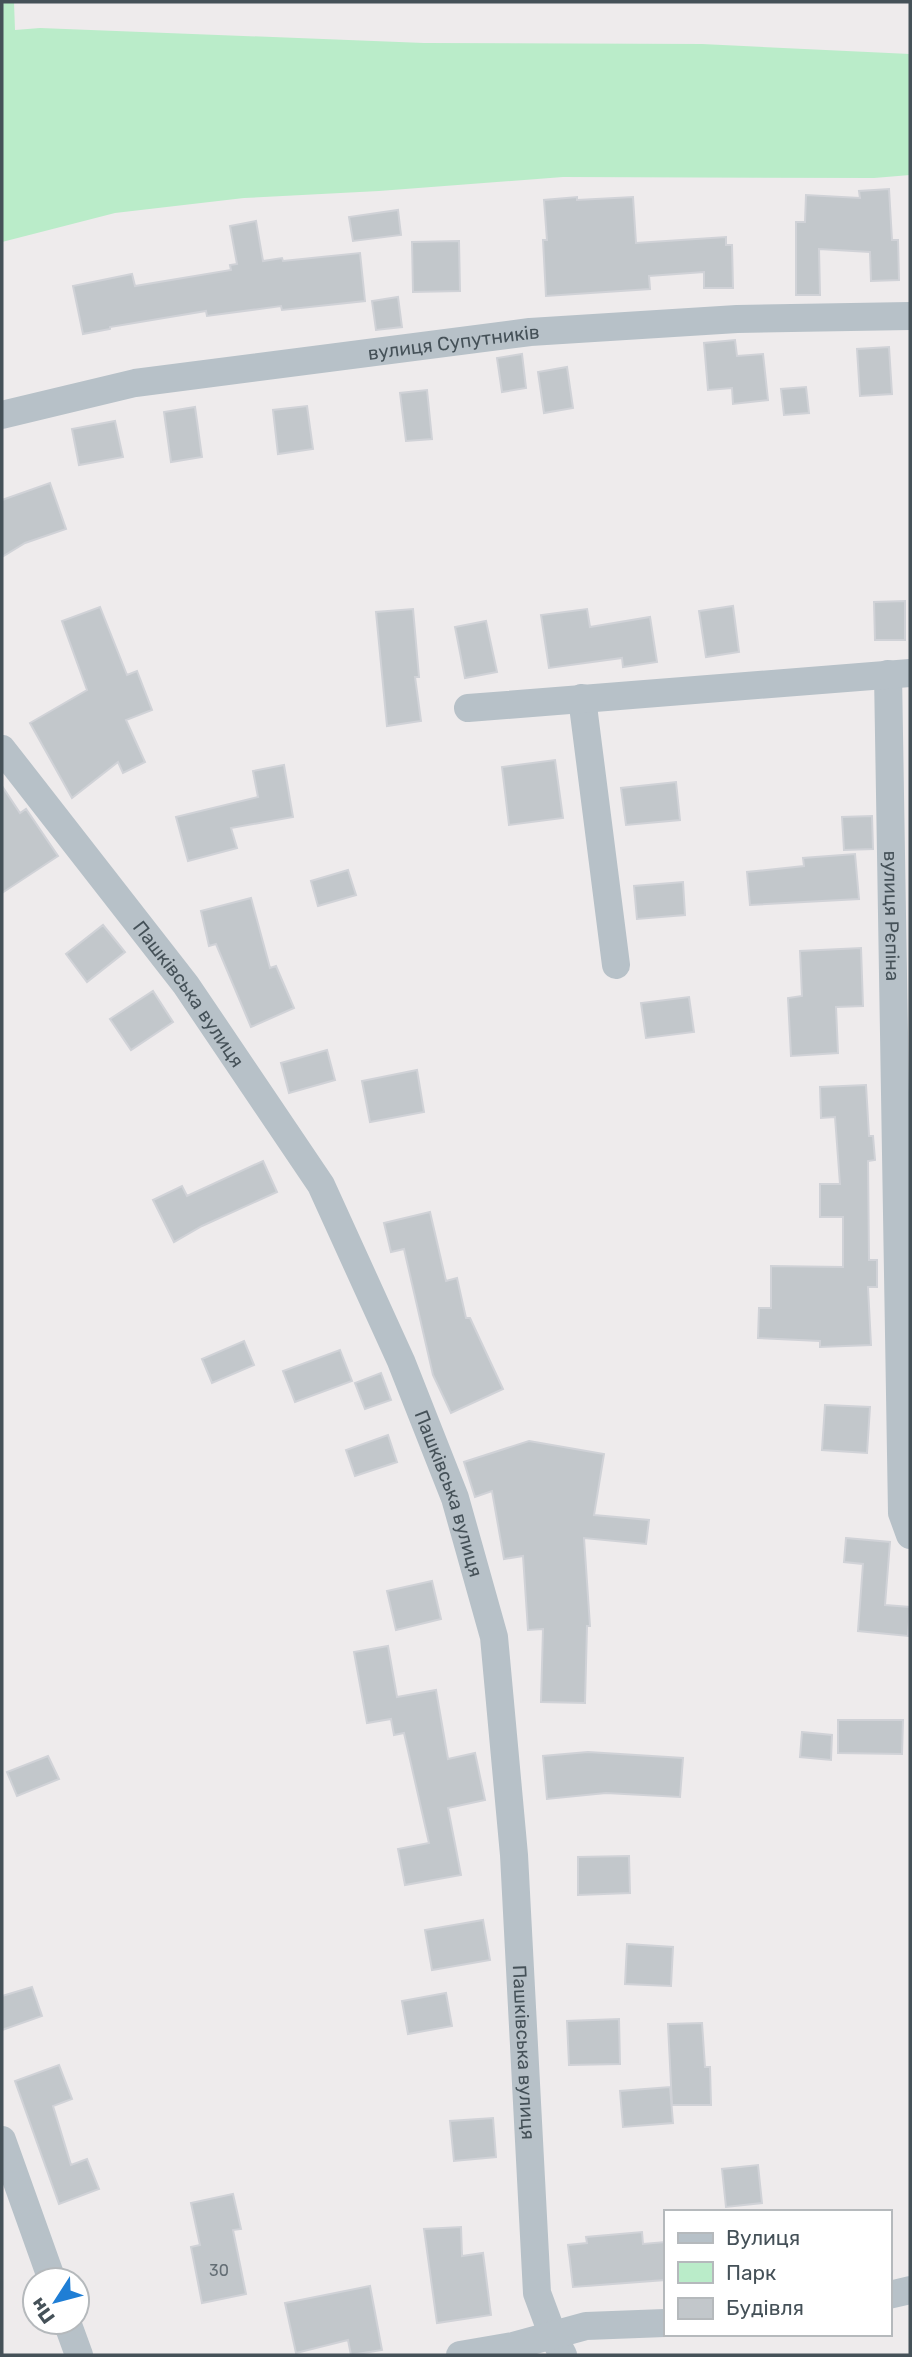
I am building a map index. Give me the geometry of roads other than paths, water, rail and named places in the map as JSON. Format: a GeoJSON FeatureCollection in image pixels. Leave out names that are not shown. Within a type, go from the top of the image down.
{"type":"FeatureCollection","features":[{"type":"Feature","properties":{"kind":"street","name":"вулиця Супутників"},"geometry":{"type":"LineString","coordinates":[[2,415],[135,383],[530,332],[737,319],[910,316]]}},
{"type":"Feature","properties":{"kind":"street","name":"вулиця Рєпіна"},"geometry":{"type":"LineString","coordinates":[[468,708],[899,674],[902,1513],[910,1535]]}},
{"type":"Feature","properties":{"kind":"street"},"geometry":{"type":"LineString","coordinates":[[582,698],[616,965]]}},
{"type":"Feature","properties":{"kind":"street","name":"Пашківська вулиця"},"geometry":{"type":"LineString","coordinates":[[2,749],[186,985],[321,1185],[401,1361],[454,1498],[494,1637],[514,1855],[537,2293],[558,2346]]}},
{"type":"Feature","properties":{"kind":"street"},"geometry":{"type":"LineString","coordinates":[[2,2140],[47,2266]]}},
{"type":"Feature","properties":{"kind":"street"},"geometry":{"type":"LineString","coordinates":[[891,2295],[910,2290]]}},
{"type":"Feature","properties":{"kind":"street"},"geometry":{"type":"LineString","coordinates":[[460,2355],[558,2346],[586,2326],[664,2323]]}},
{"type":"Feature","properties":{"kind":"street"},"geometry":{"type":"LineString","coordinates":[[72,2336],[79,2355]]}}]}
